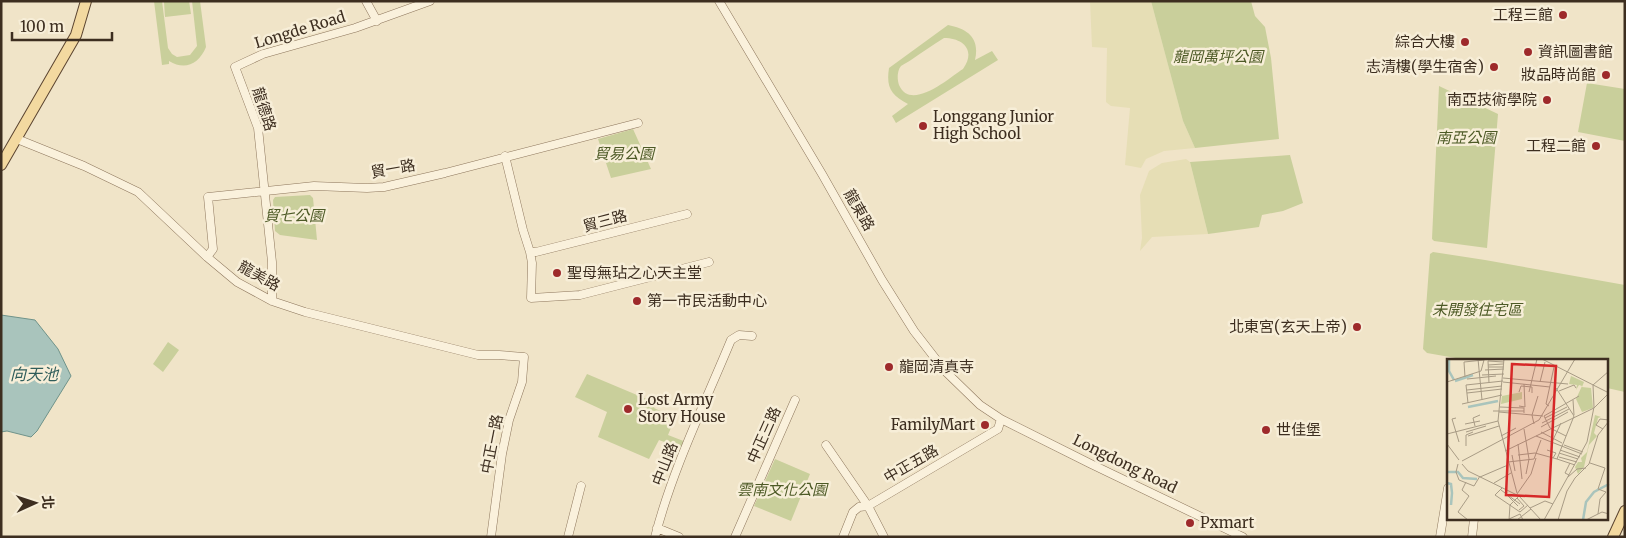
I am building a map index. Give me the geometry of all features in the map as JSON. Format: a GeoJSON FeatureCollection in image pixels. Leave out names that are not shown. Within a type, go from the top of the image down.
{"type":"FeatureCollection","features":[{"type":"Feature","properties":{"kind":"main road"},"geometry":{"type":"LineString","coordinates":[[1,165],[76,35],[86,1]]}},
{"type":"Feature","properties":{"kind":"main road"},"geometry":{"type":"LineString","coordinates":[[1613,537],[1625,511]]}},
{"type":"Feature","properties":{"kind":"street"},"geometry":{"type":"LineString","coordinates":[[366,1],[377,22]]}},
{"type":"Feature","properties":{"kind":"street","name":"Longde Road"},"geometry":{"type":"LineString","coordinates":[[266,191],[258,128],[235,67],[263,54],[377,22],[430,1]]}},
{"type":"Feature","properties":{"kind":"street","name":"龍東路"},"geometry":{"type":"LineString","coordinates":[[719,1],[822,174],[882,280],[914,331],[945,372],[980,405],[1001,419]]}},
{"type":"Feature","properties":{"kind":"street","name":"貿一路"},"geometry":{"type":"LineString","coordinates":[[207,257],[213,249],[208,197],[314,186],[384,187],[638,123]]}},
{"type":"Feature","properties":{"kind":"street","name":"龍美路"},"geometry":{"type":"LineString","coordinates":[[17,139],[84,166],[138,192],[236,282],[272,301],[305,312],[478,355],[524,357]]}},
{"type":"Feature","properties":{"kind":"street"},"geometry":{"type":"LineString","coordinates":[[505,156],[522,230],[530,252],[532,264],[531,298],[571,297],[709,262]]}},
{"type":"Feature","properties":{"kind":"street"},"geometry":{"type":"LineString","coordinates":[[266,191],[272,262],[272,301]]}},
{"type":"Feature","properties":{"kind":"street","name":"貿三路"},"geometry":{"type":"LineString","coordinates":[[530,252],[574,244],[687,214]]}},
{"type":"Feature","properties":{"kind":"street","name":"中山路"},"geometry":{"type":"LineString","coordinates":[[655,537],[684,454],[731,340],[739,335],[752,336]]}},
{"type":"Feature","properties":{"kind":"street","name":"中正一路"},"geometry":{"type":"LineString","coordinates":[[491,537],[502,454],[509,420],[522,382],[524,357]]}},
{"type":"Feature","properties":{"kind":"street","name":"中正三路"},"geometry":{"type":"LineString","coordinates":[[735,537],[795,400]]}},
{"type":"Feature","properties":{"kind":"street","name":"中正五路"},"geometry":{"type":"LineString","coordinates":[[843,537],[853,512],[858,506],[868,506],[998,429],[1001,419]]}},
{"type":"Feature","properties":{"kind":"street","name":"Longdong Road"},"geometry":{"type":"LineString","coordinates":[[1001,419],[1243,537]]}},
{"type":"Feature","properties":{"kind":"street"},"geometry":{"type":"LineString","coordinates":[[826,445],[868,506],[884,537]]}},
{"type":"Feature","properties":{"kind":"street"},"geometry":{"type":"LineString","coordinates":[[568,537],[581,486]]}},
{"type":"Feature","properties":{"kind":"street"},"geometry":{"type":"LineString","coordinates":[[1440,537],[1447,494]]}},
{"type":"Feature","properties":{"kind":"street"},"geometry":{"type":"LineString","coordinates":[[1472,537],[1474,520]]}},
{"type":"Feature","properties":{"kind":"street"},"geometry":{"type":"LineString","coordinates":[[657,528],[679,537]]}},
{"type":"Feature","properties":{"kind":"shaded area"},"geometry":{"type":"Polygon","coordinates":[[[1090,1],[1151,1],[1183,121],[1195,148],[1164,151],[1146,159],[1141,168],[1125,165],[1130,108],[1111,106],[1106,102],[1107,48],[1092,47],[1090,1]]]}},
{"type":"Feature","properties":{"kind":"shaded area"},"geometry":{"type":"Polygon","coordinates":[[[1186,159],[1190,162],[1208,234],[1152,237],[1140,251],[1142,238],[1140,195],[1149,171],[1162,163],[1186,159]]]}},
{"type":"Feature","properties":{"kind":"green space"},"geometry":{"type":"Polygon","coordinates":[[[154,1],[162,1],[168,48],[177,57],[190,55],[197,46],[192,1],[200,1],[206,47],[200,58],[195,62],[181,65],[169,61],[169,64],[162,65],[154,1]]]}},
{"type":"Feature","properties":{"kind":"green space"},"geometry":{"type":"Polygon","coordinates":[[[189,1],[191,14],[165,17],[164,2],[189,1]]]}},
{"type":"Feature","properties":{"kind":"green space","name":"龍岡萬坪公園"},"geometry":{"type":"Polygon","coordinates":[[[1151,1],[1251,1],[1255,16],[1265,27],[1271,58],[1279,139],[1195,148],[1183,121],[1151,1]]]}},
{"type":"Feature","properties":{"kind":"green space"},"geometry":{"type":"Polygon","coordinates":[[[948,25],[961,29],[971,36],[976,46],[975,60],[992,51],[998,60],[896,123],[892,116],[908,104],[897,97],[891,90],[888,81],[889,68],[948,25]],[[944,38],[901,66],[898,80],[899,85],[905,92],[912,95],[921,94],[940,85],[963,69],[967,62],[968,51],[962,43],[944,38]]]}},
{"type":"Feature","properties":{"kind":"green space"},"geometry":{"type":"Polygon","coordinates":[[[1587,83],[1625,89],[1625,141],[1578,132],[1587,83]]]}},
{"type":"Feature","properties":{"kind":"green space","name":"南亞公園"},"geometry":{"type":"Polygon","coordinates":[[[1439,86],[1498,114],[1487,248],[1434,241],[1432,239],[1439,86]]]}},
{"type":"Feature","properties":{"kind":"green space","name":"貿易公園"},"geometry":{"type":"Polygon","coordinates":[[[633,129],[651,169],[611,178],[598,139],[633,129]]]}},
{"type":"Feature","properties":{"kind":"green space"},"geometry":{"type":"Polygon","coordinates":[[[1290,155],[1303,203],[1283,211],[1262,215],[1259,227],[1208,234],[1190,162],[1290,155]]]}},
{"type":"Feature","properties":{"kind":"green space","name":"貿七公園"},"geometry":{"type":"Polygon","coordinates":[[[310,195],[313,198],[317,240],[280,235],[275,231],[273,200],[275,197],[310,195]]]}},
{"type":"Feature","properties":{"kind":"green space","name":"未開發住宅區"},"geometry":{"type":"Polygon","coordinates":[[[1433,252],[1485,260],[1625,285],[1625,392],[1608,388],[1608,359],[1461,359],[1427,353],[1423,349],[1430,254],[1433,252]]]}},
{"type":"Feature","properties":{"kind":"green space"},"geometry":{"type":"Polygon","coordinates":[[[168,342],[179,350],[163,372],[153,364],[168,342]]]}},
{"type":"Feature","properties":{"kind":"green space"},"geometry":{"type":"Polygon","coordinates":[[[587,374],[656,403],[654,408],[675,418],[668,435],[686,442],[683,449],[659,440],[649,459],[598,437],[607,412],[575,397],[587,374]]]}},
{"type":"Feature","properties":{"kind":"green space","name":"雲南文化公園"},"geometry":{"type":"Polygon","coordinates":[[[775,459],[810,474],[791,521],[754,506],[775,459]]]}},
{"type":"Feature","properties":{"kind":"water","name":"向天池"},"geometry":{"type":"Polygon","coordinates":[[[1,315],[35,320],[58,349],[71,376],[37,431],[31,437],[7,431],[1,432],[1,315]]]}},
{"type":"Feature","properties":{"kind":"place","name":"工程三館"},"geometry":{"type":"Point","coordinates":[1563,15]}},
{"type":"Feature","properties":{"kind":"place","name":"綜合大樓"},"geometry":{"type":"Point","coordinates":[1465,42]}},
{"type":"Feature","properties":{"kind":"place","name":"資訊圖書館"},"geometry":{"type":"Point","coordinates":[1528,52]}},
{"type":"Feature","properties":{"kind":"place","name":"志清樓(學生宿舍)"},"geometry":{"type":"Point","coordinates":[1494,67]}},
{"type":"Feature","properties":{"kind":"place","name":"妝品時尚館"},"geometry":{"type":"Point","coordinates":[1606,75]}},
{"type":"Feature","properties":{"kind":"place","name":"南亞技術學院"},"geometry":{"type":"Point","coordinates":[1547,100]}},
{"type":"Feature","properties":{"kind":"place","name":"Longgang Junior High School"},"geometry":{"type":"Point","coordinates":[923,126]}},
{"type":"Feature","properties":{"kind":"place","name":"工程二館"},"geometry":{"type":"Point","coordinates":[1596,146]}},
{"type":"Feature","properties":{"kind":"place","name":"聖母無玷之心天主堂"},"geometry":{"type":"Point","coordinates":[557,273]}},
{"type":"Feature","properties":{"kind":"place","name":"第一市民活動中心"},"geometry":{"type":"Point","coordinates":[637,301]}},
{"type":"Feature","properties":{"kind":"place","name":"北東宮(玄天上帝)"},"geometry":{"type":"Point","coordinates":[1357,327]}},
{"type":"Feature","properties":{"kind":"place","name":"龍岡清真寺"},"geometry":{"type":"Point","coordinates":[889,367]}},
{"type":"Feature","properties":{"kind":"place","name":"Lost Army Story House"},"geometry":{"type":"Point","coordinates":[628,409]}},
{"type":"Feature","properties":{"kind":"place","name":"FamilyMart"},"geometry":{"type":"Point","coordinates":[985,425]}},
{"type":"Feature","properties":{"kind":"place","name":"世佳堡"},"geometry":{"type":"Point","coordinates":[1266,430]}},
{"type":"Feature","properties":{"kind":"place","name":"Pxmart"},"geometry":{"type":"Point","coordinates":[1190,523]}}]}
